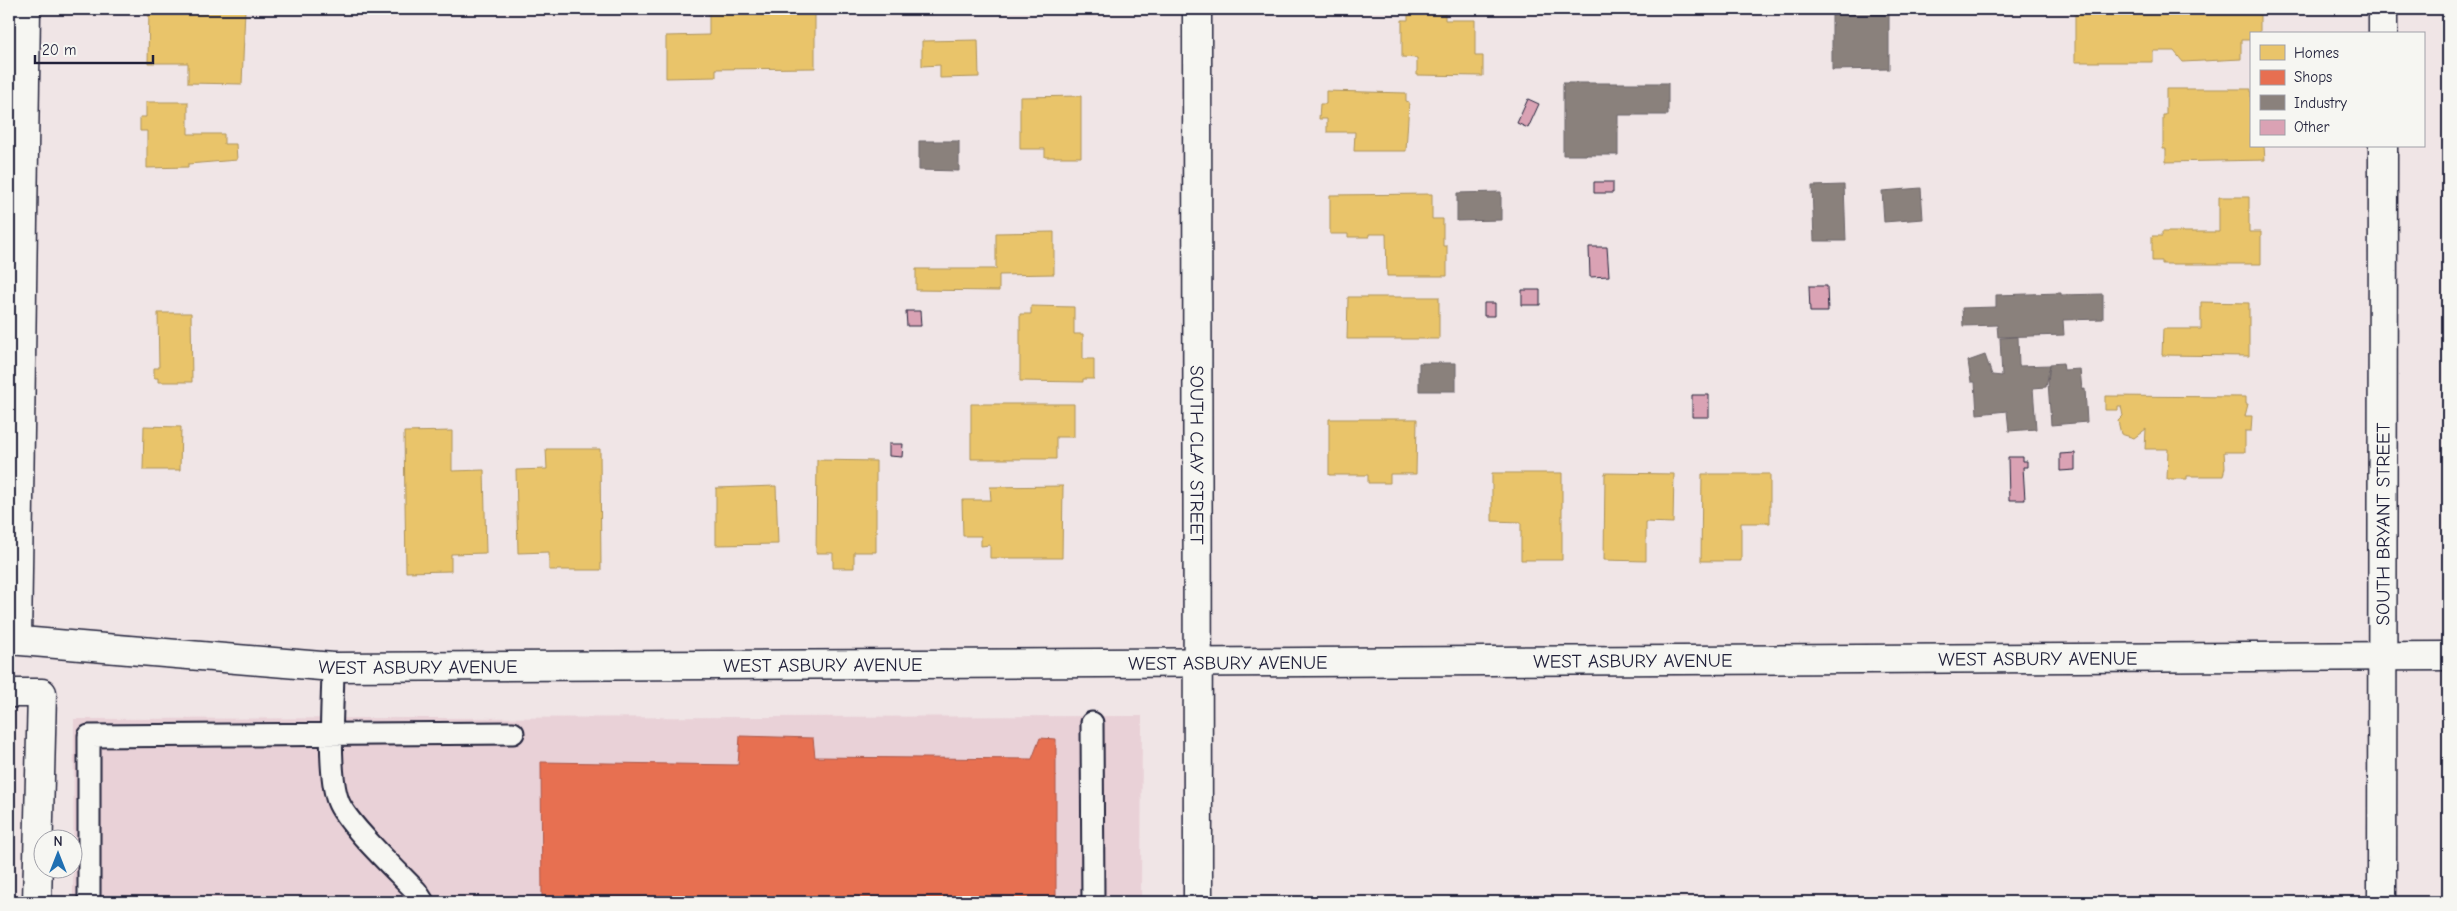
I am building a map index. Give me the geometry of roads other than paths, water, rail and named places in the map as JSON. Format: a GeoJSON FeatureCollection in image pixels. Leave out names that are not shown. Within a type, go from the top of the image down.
{"type":"FeatureCollection","features":[{"type":"Feature","properties":{"kind":"street"},"geometry":{"type":"LineString","coordinates":[[13,640],[15,347],[26,9]]}},
{"type":"Feature","properties":{"kind":"street","name":"SOUTH CLAY STREET"},"geometry":{"type":"LineString","coordinates":[[1198,9],[1198,902]]}},
{"type":"Feature","properties":{"kind":"street"},"geometry":{"type":"LineString","coordinates":[[2383,9],[2383,32]]}},
{"type":"Feature","properties":{"kind":"street","name":"SOUTH BRYANT STREET"},"geometry":{"type":"LineString","coordinates":[[2382,902],[2383,148]]}},
{"type":"Feature","properties":{"kind":"street","name":"WEST ASBURY AVENUE"},"geometry":{"type":"LineString","coordinates":[[13,640],[334,667],[2382,658],[2448,656]]}},
{"type":"Feature","properties":{"kind":"street"},"geometry":{"type":"LineString","coordinates":[[9,693],[42,693],[37,902]]}},
{"type":"Feature","properties":{"kind":"lane"},"geometry":{"type":"LineString","coordinates":[[334,667],[334,778],[338,802],[351,821],[416,891],[423,902]]}},
{"type":"Feature","properties":{"kind":"lane"},"geometry":{"type":"LineString","coordinates":[[1092,723],[1093,902]]}},
{"type":"Feature","properties":{"kind":"lane"},"geometry":{"type":"LineString","coordinates":[[89,902],[88,736],[514,733]]}}]}
